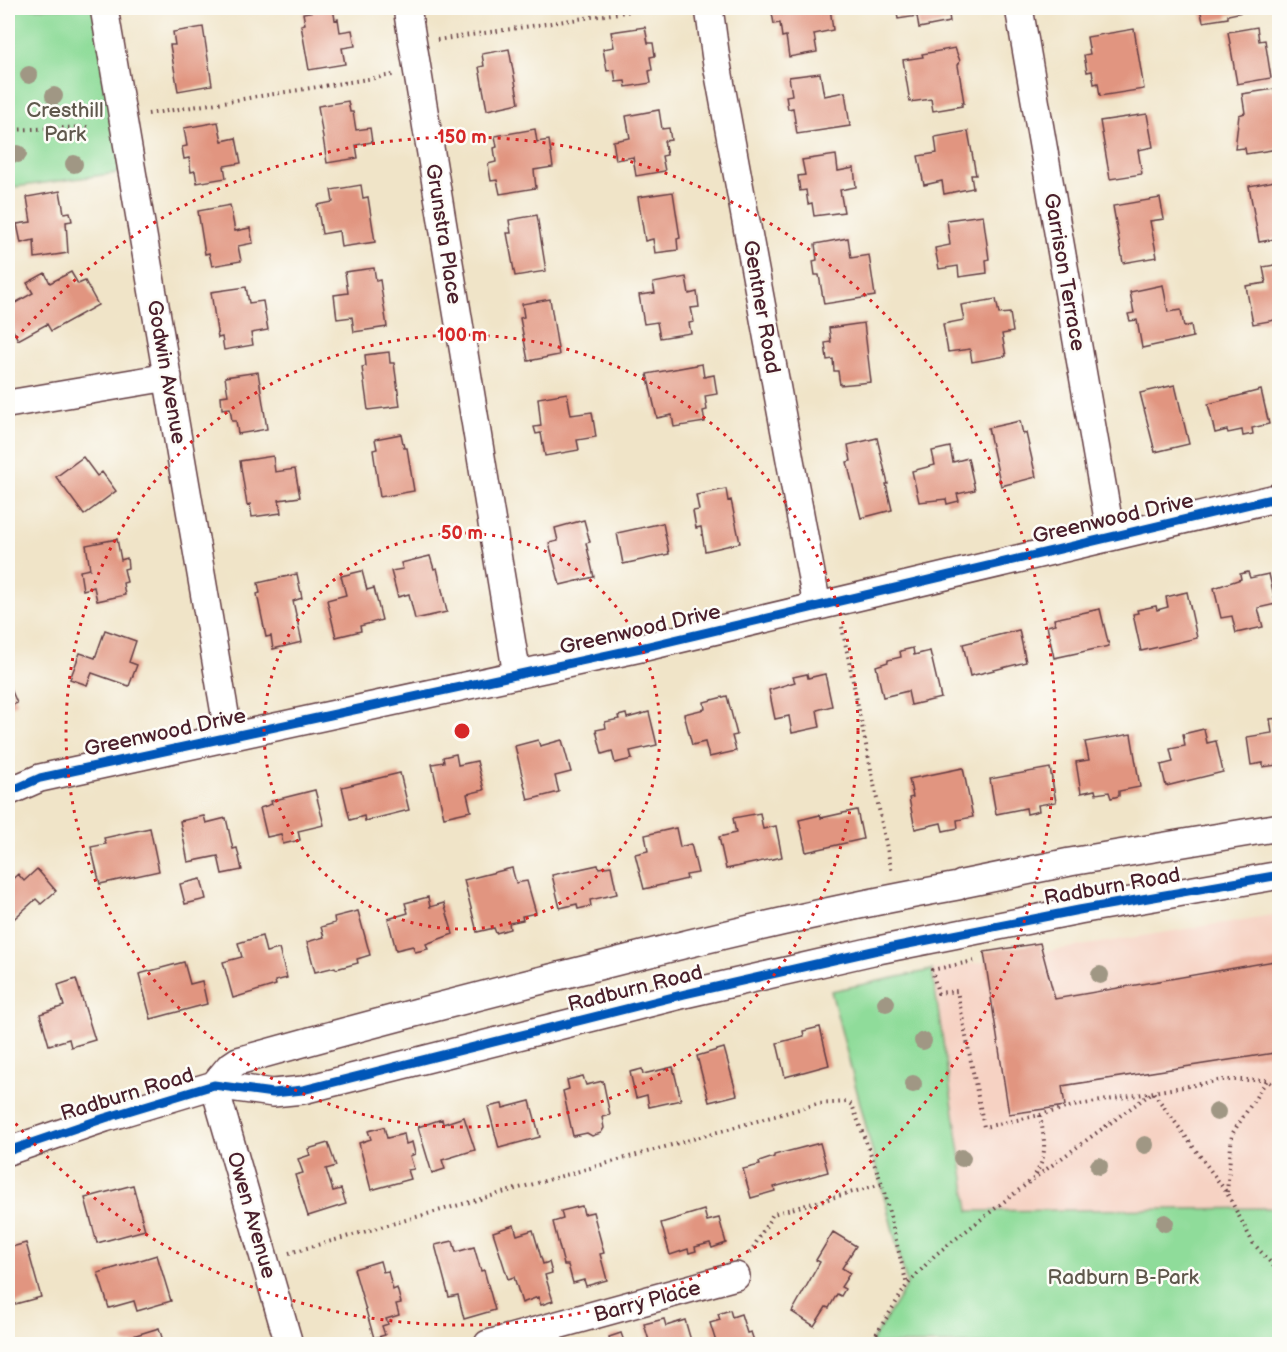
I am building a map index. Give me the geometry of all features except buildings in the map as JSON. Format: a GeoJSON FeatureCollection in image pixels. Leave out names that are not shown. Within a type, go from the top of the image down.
{"type":"FeatureCollection","features":[{"type":"Feature","properties":{"kind":"street","name":"Godwin Avenue"},"geometry":{"type":"LineString","coordinates":[[104,8],[230,737]]}},
{"type":"Feature","properties":{"kind":"street","name":"Grunstra Place"},"geometry":{"type":"LineString","coordinates":[[407,8],[517,675]]}},
{"type":"Feature","properties":{"kind":"street","name":"Gentner Road"},"geometry":{"type":"LineString","coordinates":[[709,8],[716,59],[817,606]]}},
{"type":"Feature","properties":{"kind":"street","name":"Garrison Terrace"},"geometry":{"type":"LineString","coordinates":[[1019,8],[1111,537]]}},
{"type":"Feature","properties":{"kind":"street"},"geometry":{"type":"LineString","coordinates":[[8,404],[168,376]]}},
{"type":"Feature","properties":{"kind":"street","name":"Greenwood Drive"},"geometry":{"type":"LineString","coordinates":[[8,792],[40,778],[517,675],[1280,497]]}},
{"type":"Feature","properties":{"kind":"street","name":"Radburn Road"},"geometry":{"type":"LineString","coordinates":[[214,1085],[229,1067],[238,1061],[674,947],[897,897],[1082,860],[1280,827]]}},
{"type":"Feature","properties":{"kind":"street","name":"Radburn Road"},"geometry":{"type":"LineString","coordinates":[[8,1151],[105,1118],[214,1085],[273,1093],[314,1088],[697,992],[971,931],[1280,875]]}},
{"type":"Feature","properties":{"kind":"street","name":"Owen Avenue"},"geometry":{"type":"LineString","coordinates":[[214,1085],[289,1344]]}},
{"type":"Feature","properties":{"kind":"street","name":"Barry Place"},"geometry":{"type":"LineString","coordinates":[[488,1344],[736,1276]]}},
{"type":"Feature","properties":{"kind":"path"},"geometry":{"type":"LineString","coordinates":[[412,42],[652,8]]}},
{"type":"Feature","properties":{"kind":"path"},"geometry":{"type":"LineString","coordinates":[[124,119],[344,81],[417,71]]}},
{"type":"Feature","properties":{"kind":"path"},"geometry":{"type":"LineString","coordinates":[[8,130],[89,127]]}},
{"type":"Feature","properties":{"kind":"path"},"geometry":{"type":"LineString","coordinates":[[841,621],[897,897]]}},
{"type":"Feature","properties":{"kind":"path"},"geometry":{"type":"LineString","coordinates":[[971,931],[979,960],[932,970],[938,993],[957,991],[984,1127],[1073,1106],[1223,1080],[1267,1080],[1280,1090]]}},
{"type":"Feature","properties":{"kind":"path"},"geometry":{"type":"LineString","coordinates":[[1227,1193],[1232,1134],[1267,1080]]}},
{"type":"Feature","properties":{"kind":"path"},"geometry":{"type":"LineString","coordinates":[[870,1344],[907,1285],[935,1255],[1030,1181],[1153,1092]]}},
{"type":"Feature","properties":{"kind":"path"},"geometry":{"type":"LineString","coordinates":[[1153,1092],[1227,1193],[1253,1243],[1280,1272]]}},
{"type":"Feature","properties":{"kind":"path"},"geometry":{"type":"LineString","coordinates":[[265,1260],[817,1104],[847,1102],[852,1105],[882,1184],[907,1285]]}},
{"type":"Feature","properties":{"kind":"path"},"geometry":{"type":"LineString","coordinates":[[1030,1181],[1040,1167],[1045,1149],[1040,1115]]}},
{"type":"Feature","properties":{"kind":"path"},"geometry":{"type":"LineString","coordinates":[[736,1276],[773,1214],[882,1184]]}},
{"type":"Feature","properties":{"kind":"shaded area"},"geometry":{"type":"Polygon","coordinates":[[[1279,914],[1279,1208],[969,1211],[932,970],[1279,914]]]}},
{"type":"Feature","properties":{"kind":"green space","name":"Cresthill Park"},"geometry":{"type":"Polygon","coordinates":[[[8,8],[104,8],[132,171],[8,188],[8,8]]]}},
{"type":"Feature","properties":{"kind":"green space","name":"Radburn B-Park"},"geometry":{"type":"Polygon","coordinates":[[[932,970],[969,1211],[1279,1208],[1279,1344],[870,1344],[907,1285],[831,991],[932,970]]]}},
{"type":"Feature","properties":{"kind":"cycle path"},"geometry":{"type":"LineString","coordinates":[[8,792],[40,778],[645,647],[1280,497]]}},
{"type":"Feature","properties":{"kind":"cycle path"},"geometry":{"type":"LineString","coordinates":[[8,1151],[105,1118],[214,1085],[273,1093],[303,1090],[685,994],[873,951],[1079,910],[1280,875]]}}]}
